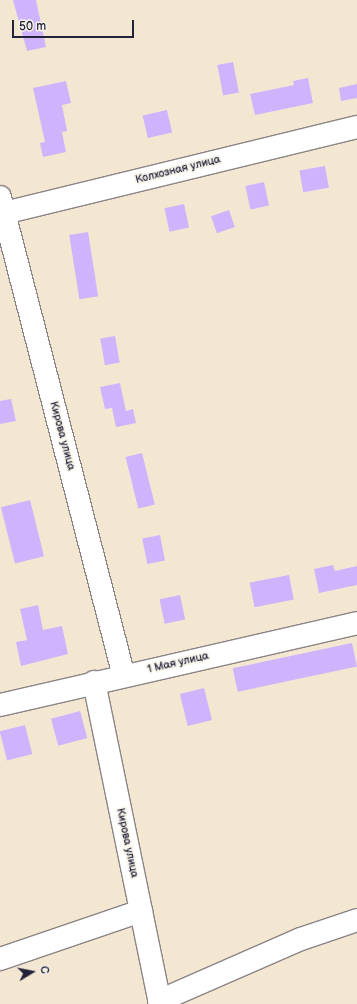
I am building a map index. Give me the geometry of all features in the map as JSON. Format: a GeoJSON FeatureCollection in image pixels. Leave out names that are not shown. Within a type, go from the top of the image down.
{"type":"FeatureCollection","features":[{"type":"Feature","properties":{"kind":"street","name":"Колхозная улица"},"geometry":{"type":"LineString","coordinates":[[1,208],[357,127]]}},
{"type":"Feature","properties":{"kind":"street","name":"Кирова улица"},"geometry":{"type":"LineString","coordinates":[[1,208],[124,675]]}},
{"type":"Feature","properties":{"kind":"street","name":"1 Мая улица"},"geometry":{"type":"LineString","coordinates":[[0,705],[124,675],[357,623]]}},
{"type":"Feature","properties":{"kind":"street","name":"Кирова улица"},"geometry":{"type":"LineString","coordinates":[[94,682],[160,1003]]}},
{"type":"Feature","properties":{"kind":"street"},"geometry":{"type":"LineString","coordinates":[[0,959],[141,911]]}},
{"type":"Feature","properties":{"kind":"street"},"geometry":{"type":"LineString","coordinates":[[160,1003],[301,939],[357,920]]}},
{"type":"Feature","properties":{"kind":"building"},"geometry":{"type":"Polygon","coordinates":[[[13,0],[36,0],[46,47],[27,51],[13,0]]]}},
{"type":"Feature","properties":{"kind":"building"},"geometry":{"type":"Polygon","coordinates":[[[233,62],[239,92],[223,95],[217,65],[233,62]]]}},
{"type":"Feature","properties":{"kind":"building"},"geometry":{"type":"Polygon","coordinates":[[[308,78],[313,103],[255,115],[250,94],[294,85],[293,81],[308,78]]]}},
{"type":"Feature","properties":{"kind":"building"},"geometry":{"type":"Polygon","coordinates":[[[66,81],[71,103],[62,105],[67,131],[62,132],[66,152],[43,157],[40,143],[45,142],[33,88],[66,81]]]}},
{"type":"Feature","properties":{"kind":"building"},"geometry":{"type":"Polygon","coordinates":[[[357,84],[357,98],[341,101],[339,88],[357,84]]]}},
{"type":"Feature","properties":{"kind":"building"},"geometry":{"type":"Polygon","coordinates":[[[167,110],[172,132],[148,138],[143,116],[167,110]]]}},
{"type":"Feature","properties":{"kind":"building"},"geometry":{"type":"Polygon","coordinates":[[[325,166],[329,188],[303,192],[299,171],[325,166]]]}},
{"type":"Feature","properties":{"kind":"building"},"geometry":{"type":"Polygon","coordinates":[[[264,182],[269,205],[250,209],[245,186],[264,182]]]}},
{"type":"Feature","properties":{"kind":"building"},"geometry":{"type":"Polygon","coordinates":[[[184,204],[189,227],[169,232],[164,208],[184,204]]]}},
{"type":"Feature","properties":{"kind":"building"},"geometry":{"type":"Polygon","coordinates":[[[229,210],[235,227],[217,233],[211,216],[229,210]]]}},
{"type":"Feature","properties":{"kind":"building"},"geometry":{"type":"Polygon","coordinates":[[[88,232],[98,296],[79,299],[69,235],[88,232]]]}},
{"type":"Feature","properties":{"kind":"building"},"geometry":{"type":"Polygon","coordinates":[[[115,336],[120,363],[105,365],[100,339],[115,336]]]}},
{"type":"Feature","properties":{"kind":"building"},"geometry":{"type":"Polygon","coordinates":[[[120,383],[126,411],[133,409],[136,423],[116,427],[112,408],[105,409],[100,387],[120,383]]]}},
{"type":"Feature","properties":{"kind":"building"},"geometry":{"type":"Polygon","coordinates":[[[11,399],[16,421],[0,424],[0,401],[11,399]]]}},
{"type":"Feature","properties":{"kind":"building"},"geometry":{"type":"Polygon","coordinates":[[[142,453],[155,504],[138,509],[126,457],[142,453]]]}},
{"type":"Feature","properties":{"kind":"building"},"geometry":{"type":"Polygon","coordinates":[[[30,500],[44,556],[15,564],[1,507],[30,500]]]}},
{"type":"Feature","properties":{"kind":"building"},"geometry":{"type":"Polygon","coordinates":[[[160,535],[165,561],[147,564],[142,538],[160,535]]]}},
{"type":"Feature","properties":{"kind":"building"},"geometry":{"type":"Polygon","coordinates":[[[333,565],[335,571],[357,566],[357,585],[319,593],[314,569],[333,565]]]}},
{"type":"Feature","properties":{"kind":"building"},"geometry":{"type":"Polygon","coordinates":[[[289,575],[294,600],[255,607],[250,583],[289,575]]]}},
{"type":"Feature","properties":{"kind":"building"},"geometry":{"type":"Polygon","coordinates":[[[180,595],[185,619],[165,624],[159,599],[180,595]]]}},
{"type":"Feature","properties":{"kind":"building"},"geometry":{"type":"Polygon","coordinates":[[[38,605],[43,630],[62,626],[68,654],[21,666],[16,642],[27,640],[20,609],[38,605]]]}},
{"type":"Feature","properties":{"kind":"building"},"geometry":{"type":"Polygon","coordinates":[[[352,643],[357,666],[238,692],[233,668],[352,643]]]}},
{"type":"Feature","properties":{"kind":"building"},"geometry":{"type":"Polygon","coordinates":[[[204,688],[212,720],[188,726],[180,694],[204,688]]]}},
{"type":"Feature","properties":{"kind":"building"},"geometry":{"type":"Polygon","coordinates":[[[80,711],[87,738],[58,746],[51,719],[80,711]]]}},
{"type":"Feature","properties":{"kind":"building"},"geometry":{"type":"Polygon","coordinates":[[[25,725],[32,754],[7,760],[0,731],[25,725]]]}}]}
